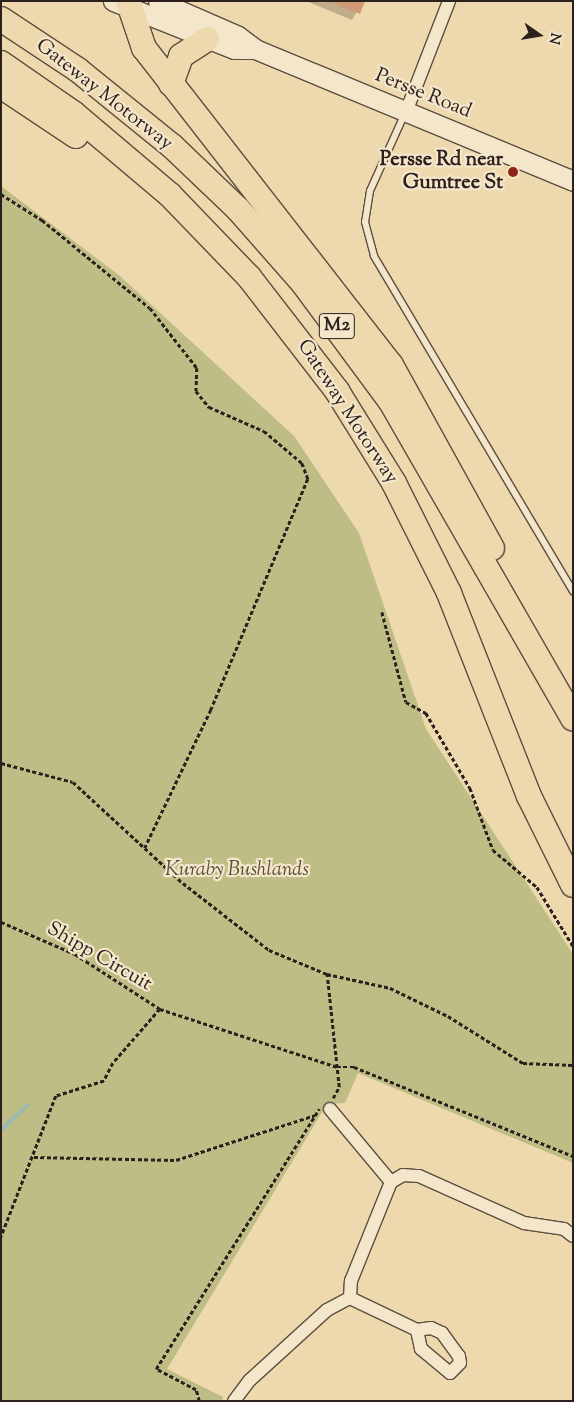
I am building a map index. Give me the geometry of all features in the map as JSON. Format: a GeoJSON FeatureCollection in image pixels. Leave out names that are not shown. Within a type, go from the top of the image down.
{"type":"FeatureCollection","features":[{"type":"Feature","properties":{"kind":"highway"},"geometry":{"type":"LineString","coordinates":[[124,4],[138,39],[171,84],[391,365],[448,462],[563,683],[573,710]]}},
{"type":"Feature","properties":{"kind":"highway","name":"Gateway Motorway"},"geometry":{"type":"LineString","coordinates":[[1,19],[78,70],[172,146],[238,209],[303,282],[390,402],[573,718]]}},
{"type":"Feature","properties":{"kind":"highway"},"geometry":{"type":"LineString","coordinates":[[171,84],[181,56],[207,39]]}},
{"type":"Feature","properties":{"kind":"highway","name":"Gateway Motorway"},"geometry":{"type":"LineString","coordinates":[[1,63],[80,119],[170,195],[249,277],[306,348],[394,483],[449,593],[529,796],[573,885]]}},
{"type":"Feature","properties":{"kind":"highway"},"geometry":{"type":"LineString","coordinates":[[1,86],[145,188],[170,195]]}},
{"type":"Feature","properties":{"kind":"street","name":"Persse Road"},"geometry":{"type":"LineString","coordinates":[[158,1],[238,36],[255,49],[573,181]]}},
{"type":"Feature","properties":{"kind":"street"},"geometry":{"type":"LineString","coordinates":[[406,112],[449,1]]}},
{"type":"Feature","properties":{"kind":"street","name":"Persse Road"},"geometry":{"type":"LineString","coordinates":[[124,4],[234,49],[255,49]]}},
{"type":"Feature","properties":{"kind":"street"},"geometry":{"type":"LineString","coordinates":[[330,1109],[391,1182]]}},
{"type":"Feature","properties":{"kind":"street"},"geometry":{"type":"LineString","coordinates":[[350,1298],[351,1281],[391,1182],[404,1175],[419,1176],[524,1223],[564,1229],[573,1236]]}},
{"type":"Feature","properties":{"kind":"street"},"geometry":{"type":"LineString","coordinates":[[350,1298],[417,1330]]}},
{"type":"Feature","properties":{"kind":"street"},"geometry":{"type":"LineString","coordinates":[[234,1401],[250,1380],[327,1310],[350,1298]]}},
{"type":"Feature","properties":{"kind":"lane"},"geometry":{"type":"LineString","coordinates":[[406,112],[370,191],[365,222],[374,256],[573,591]]}},
{"type":"Feature","properties":{"kind":"path"},"geometry":{"type":"LineString","coordinates":[[1,194],[42,220],[150,308],[197,368],[196,391],[209,407],[264,431],[302,463],[308,479],[211,710],[145,848]]}},
{"type":"Feature","properties":{"kind":"path"},"geometry":{"type":"LineString","coordinates":[[382,612],[406,702],[426,713],[470,788],[493,850],[537,887],[573,946]]}},
{"type":"Feature","properties":{"kind":"path"},"geometry":{"type":"LineString","coordinates":[[1,764],[73,782],[145,848],[269,950],[327,974],[390,988],[448,1016],[523,1063],[573,1065]]}},
{"type":"Feature","properties":{"kind":"path","name":"Shipp Circuit"},"geometry":{"type":"LineString","coordinates":[[1,922],[75,954],[160,1009],[113,1063],[104,1081],[56,1096],[1,1237]]}},
{"type":"Feature","properties":{"kind":"path"},"geometry":{"type":"LineString","coordinates":[[200,1401],[196,1390],[156,1368],[321,1106],[330,1109],[339,1088],[327,974]]}},
{"type":"Feature","properties":{"kind":"path"},"geometry":{"type":"LineString","coordinates":[[160,1009],[337,1066],[354,1067],[573,1156]]}},
{"type":"Feature","properties":{"kind":"path"},"geometry":{"type":"LineString","coordinates":[[34,1156],[176,1160],[282,1122],[315,1115]]}},
{"type":"Feature","properties":{"kind":"green space","name":"Kuraby Bushlands"},"geometry":{"type":"Polygon","coordinates":[[[1,186],[120,276],[294,436],[359,533],[426,729],[573,954],[573,1163],[358,1073],[345,1103],[327,1104],[167,1369],[223,1397],[222,1401],[1,1401],[1,186]]]}},
{"type":"Feature","properties":{"kind":"building"},"geometry":{"type":"Polygon","coordinates":[[[329,1],[365,1],[360,14],[329,1]]]}},
{"type":"Feature","properties":{"kind":"waterway"},"geometry":{"type":"LineString","coordinates":[[1,1130],[28,1105]]}},
{"type":"Feature","properties":{"kind":"place","name":"Persse Rd near Gumtree St"},"geometry":{"type":"Point","coordinates":[513,172]}}]}
